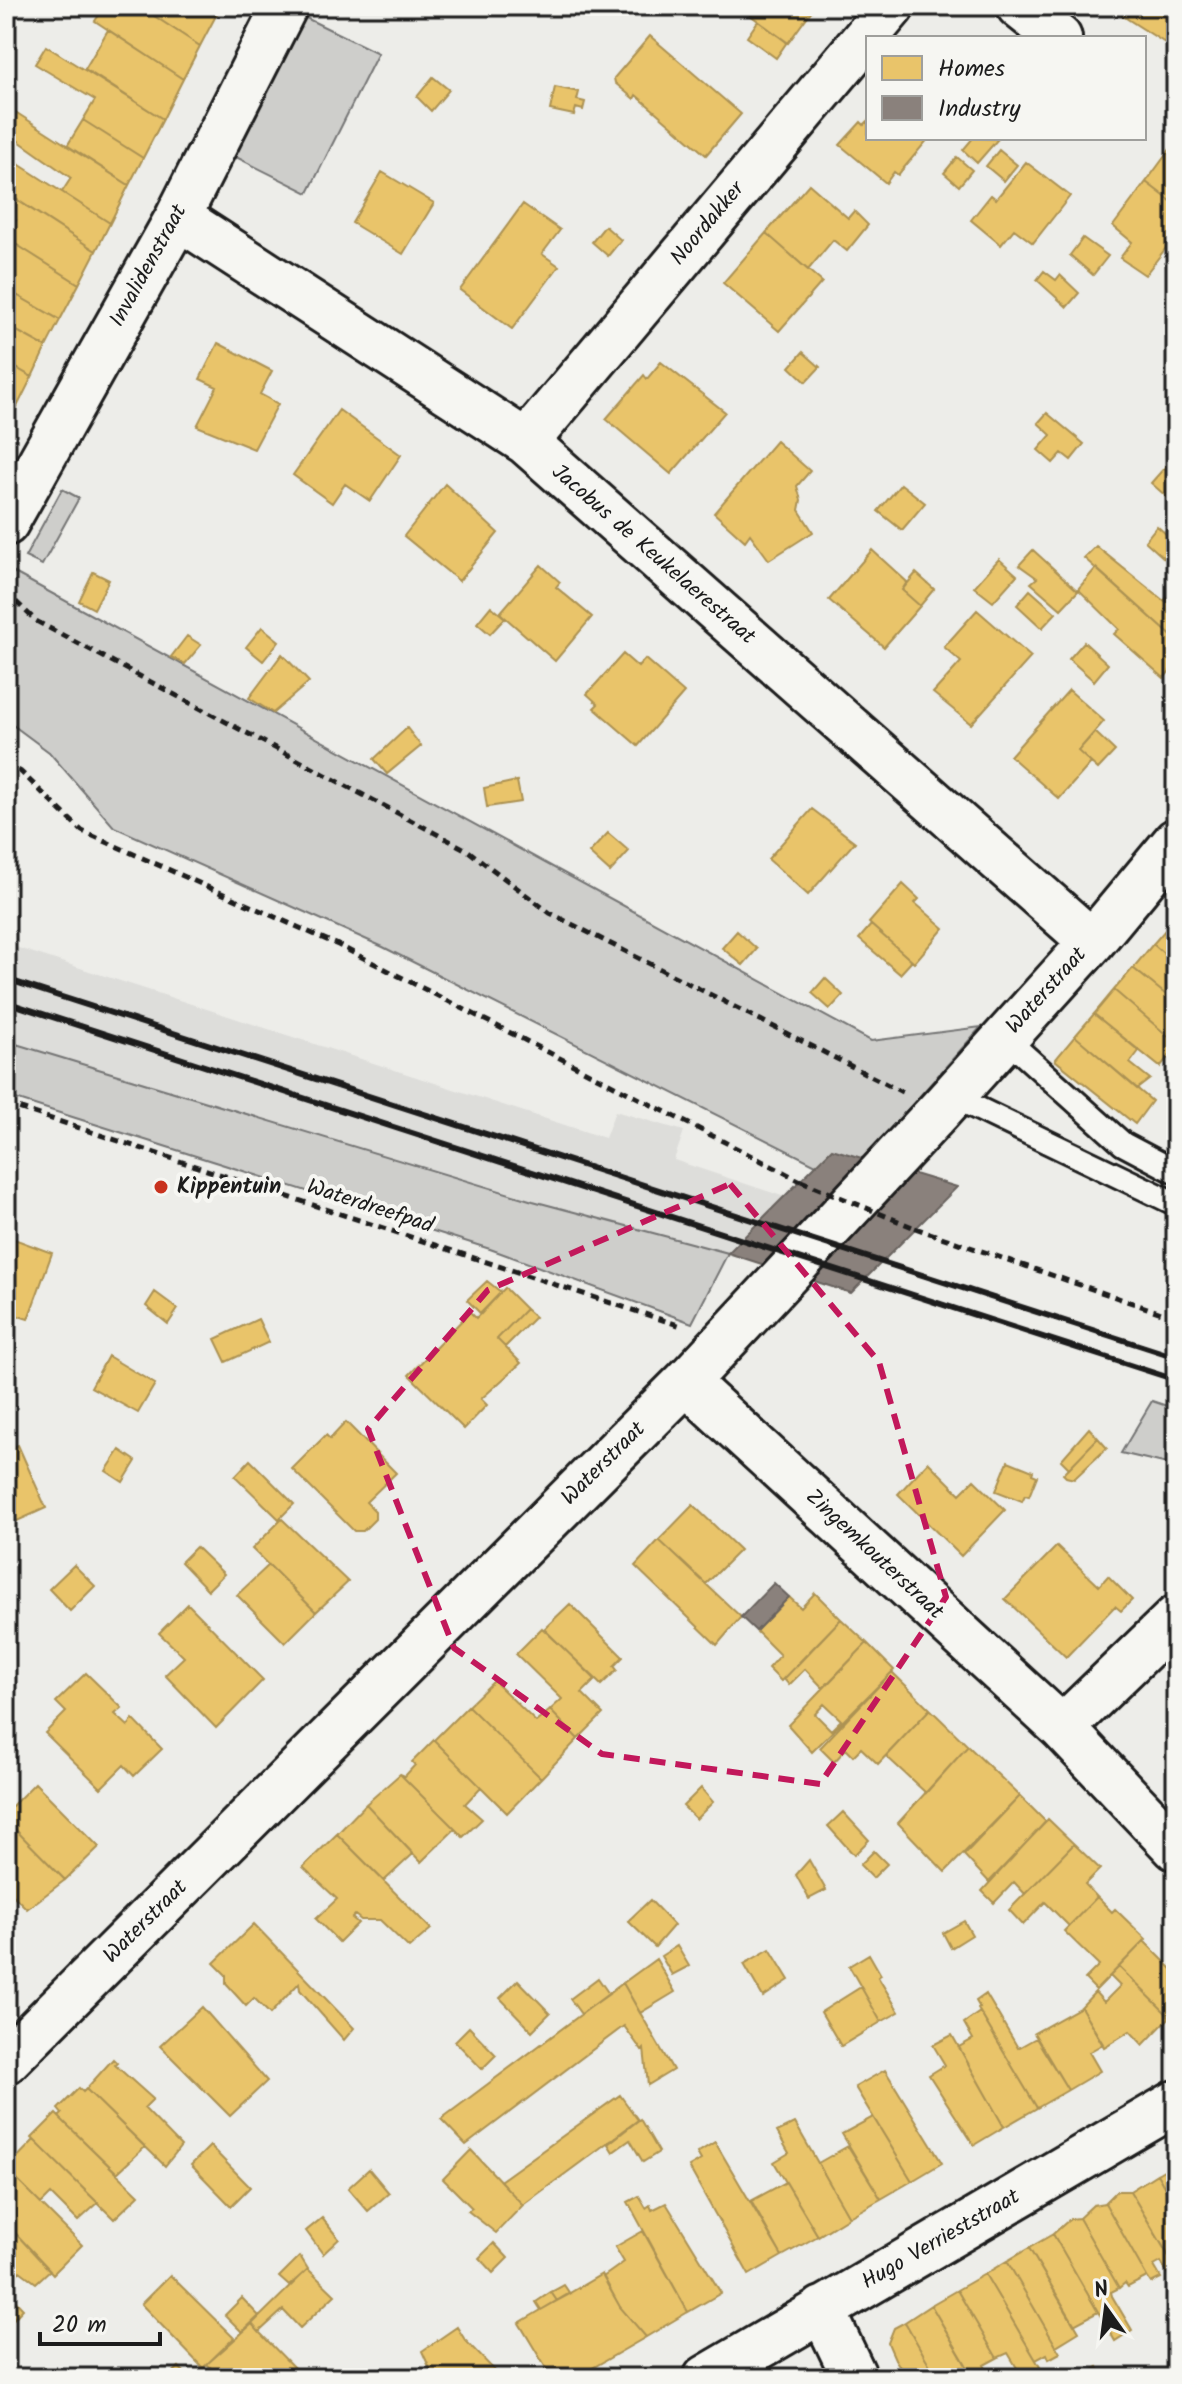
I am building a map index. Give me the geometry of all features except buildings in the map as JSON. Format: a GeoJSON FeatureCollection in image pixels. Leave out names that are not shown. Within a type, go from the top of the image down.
{"type":"FeatureCollection","features":[{"type":"Feature","properties":{"kind":"street","name":"Invalidenstraat"},"geometry":{"type":"LineString","coordinates":[[6,523],[178,217],[285,6]]}},
{"type":"Feature","properties":{"kind":"street","name":"Noordakker"},"geometry":{"type":"LineString","coordinates":[[867,36],[892,6]]}},
{"type":"Feature","properties":{"kind":"street"},"geometry":{"type":"LineString","coordinates":[[1019,6],[1056,36]]}},
{"type":"Feature","properties":{"kind":"street","name":"Noordakker"},"geometry":{"type":"LineString","coordinates":[[526,442],[866,37]]}},
{"type":"Feature","properties":{"kind":"street","name":"Jacobus de Keukelaerestraat"},"geometry":{"type":"LineString","coordinates":[[178,217],[526,442],[1092,942]]}},
{"type":"Feature","properties":{"kind":"street","name":"Waterstraat"},"geometry":{"type":"LineString","coordinates":[[6,2061],[686,1382],[1092,942],[1176,841]]}},
{"type":"Feature","properties":{"kind":"street","name":"Zingemkouterstraat"},"geometry":{"type":"LineString","coordinates":[[686,1382],[1062,1728],[1176,1848]]}},
{"type":"Feature","properties":{"kind":"street"},"geometry":{"type":"LineString","coordinates":[[1062,1728],[1176,1618]]}},
{"type":"Feature","properties":{"kind":"street","name":"Hugo Verrieststraat"},"geometry":{"type":"LineString","coordinates":[[706,2378],[1176,2103]]}},
{"type":"Feature","properties":{"kind":"street"},"geometry":{"type":"LineString","coordinates":[[822,2309],[855,2378]]}},
{"type":"Feature","properties":{"kind":"lane"},"geometry":{"type":"LineString","coordinates":[[1005,1038],[1123,1144],[1176,1172]]}},
{"type":"Feature","properties":{"kind":"lane"},"geometry":{"type":"LineString","coordinates":[[946,1103],[1176,1204]]}},
{"type":"Feature","properties":{"kind":"path"},"geometry":{"type":"LineString","coordinates":[[6,592],[36,621],[467,850],[550,913],[946,1103]]}},
{"type":"Feature","properties":{"kind":"path"},"geometry":{"type":"LineString","coordinates":[[6,763],[21,772],[82,831],[338,945],[801,1181],[915,1228],[1176,1318]]}},
{"type":"Feature","properties":{"kind":"path","name":"Waterdreefpad"},"geometry":{"type":"LineString","coordinates":[[6,1104],[723,1340]]}},
{"type":"Feature","properties":{"kind":"highlighted area"},"geometry":{"type":"Polygon","coordinates":[[[730,1184],[879,1362],[946,1597],[820,1784],[602,1754],[454,1648],[368,1429],[488,1290],[730,1184]]]}},
{"type":"Feature","properties":{"kind":"shaded area"},"geometry":{"type":"Polygon","coordinates":[[[304,17],[378,53],[308,193],[234,156],[304,17]]]}},
{"type":"Feature","properties":{"kind":"shaded area"},"geometry":{"type":"Polygon","coordinates":[[[62,489],[79,498],[42,565],[25,557],[62,489]]]}},
{"type":"Feature","properties":{"kind":"shaded area"},"geometry":{"type":"Polygon","coordinates":[[[9,570],[871,1041],[981,1027],[864,1159],[816,1165],[383,947],[114,827],[49,752],[6,720],[9,570]]]}},
{"type":"Feature","properties":{"kind":"shaded area"},"geometry":{"type":"Polygon","coordinates":[[[6,944],[605,1138],[615,1111],[684,1131],[674,1160],[785,1197],[728,1253],[533,1201],[6,1041],[6,944]]]}},
{"type":"Feature","properties":{"kind":"shaded area"},"geometry":{"type":"Polygon","coordinates":[[[6,1041],[533,1201],[728,1253],[692,1323],[490,1249],[6,1096],[6,1041]]]}},
{"type":"Feature","properties":{"kind":"shaded area"},"geometry":{"type":"Polygon","coordinates":[[[1152,1401],[1176,1409],[1176,1466],[1121,1453],[1152,1401]]]}},
{"type":"Feature","properties":{"kind":"railway"},"geometry":{"type":"LineString","coordinates":[[6,979],[1176,1357]]}},
{"type":"Feature","properties":{"kind":"railway"},"geometry":{"type":"LineString","coordinates":[[6,1002],[1176,1380]]}},
{"type":"Feature","properties":{"kind":"place","name":"Kippentuin"},"geometry":{"type":"Point","coordinates":[161,1187]}}]}
